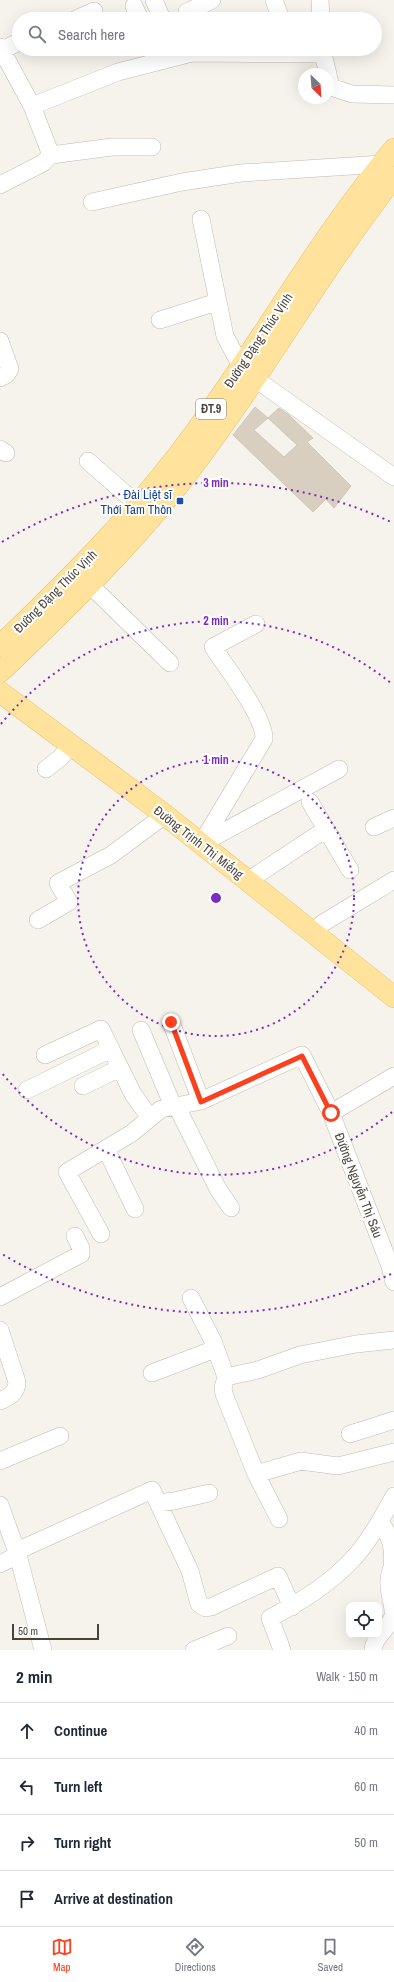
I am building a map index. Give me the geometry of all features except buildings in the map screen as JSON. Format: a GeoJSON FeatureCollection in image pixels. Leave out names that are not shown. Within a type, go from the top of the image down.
{"type":"FeatureCollection","features":[{"type":"Feature","properties":{"kind":"main road","name":"Đường Đặng Thúc Vịnh"},"geometry":{"type":"LineString","coordinates":[[0,672],[90,585],[180,483],[210,443],[247,372],[349,206],[390,163]]}},
{"type":"Feature","properties":{"kind":"main road","name":"Đường Đặng Thúc Vịnh"},"geometry":{"type":"LineString","coordinates":[[0,646],[56,592],[137,504],[247,372]]}},
{"type":"Feature","properties":{"kind":"main road","name":"Đường Trịnh Thị Miếng"},"geometry":{"type":"LineString","coordinates":[[0,692],[165,815],[249,880],[312,934],[394,997]]}},
{"type":"Feature","properties":{"kind":"street"},"geometry":{"type":"LineString","coordinates":[[154,0],[159,12]]}},
{"type":"Feature","properties":{"kind":"street"},"geometry":{"type":"LineString","coordinates":[[186,10],[212,0]]}},
{"type":"Feature","properties":{"kind":"street"},"geometry":{"type":"LineString","coordinates":[[274,0],[278,12]]}},
{"type":"Feature","properties":{"kind":"street"},"geometry":{"type":"LineString","coordinates":[[320,0],[321,12]]}},
{"type":"Feature","properties":{"kind":"street"},"geometry":{"type":"LineString","coordinates":[[12,44],[1,48],[32,106],[51,155]]}},
{"type":"Feature","properties":{"kind":"street"},"geometry":{"type":"LineString","coordinates":[[32,106],[118,72],[153,56]]}},
{"type":"Feature","properties":{"kind":"street"},"geometry":{"type":"LineString","coordinates":[[323,56],[326,68]]}},
{"type":"Feature","properties":{"kind":"street"},"geometry":{"type":"LineString","coordinates":[[334,87],[352,94],[394,95]]}},
{"type":"Feature","properties":{"kind":"street"},"geometry":{"type":"LineString","coordinates":[[0,185],[43,163],[51,155],[112,146],[152,147]]}},
{"type":"Feature","properties":{"kind":"street"},"geometry":{"type":"LineString","coordinates":[[92,202],[182,182],[241,173],[390,163]]}},
{"type":"Feature","properties":{"kind":"street"},"geometry":{"type":"LineString","coordinates":[[201,219],[224,336],[247,372],[394,478]]}},
{"type":"Feature","properties":{"kind":"street"},"geometry":{"type":"LineString","coordinates":[[160,320],[217,302]]}},
{"type":"Feature","properties":{"kind":"street"},"geometry":{"type":"LineString","coordinates":[[0,341],[10,369],[6,375],[0,378]]}},
{"type":"Feature","properties":{"kind":"street"},"geometry":{"type":"LineString","coordinates":[[88,461],[137,504]]}},
{"type":"Feature","properties":{"kind":"street"},"geometry":{"type":"LineString","coordinates":[[90,585],[170,663]]}},
{"type":"Feature","properties":{"kind":"street"},"geometry":{"type":"LineString","coordinates":[[201,844],[264,738],[264,731],[257,715],[213,647],[256,624]]}},
{"type":"Feature","properties":{"kind":"street"},"geometry":{"type":"LineString","coordinates":[[46,769],[60,758],[71,745]]}},
{"type":"Feature","properties":{"kind":"street"},"geometry":{"type":"LineString","coordinates":[[201,844],[339,768]]}},
{"type":"Feature","properties":{"kind":"street"},"geometry":{"type":"LineString","coordinates":[[310,802],[350,870]]}},
{"type":"Feature","properties":{"kind":"street"},"geometry":{"type":"LineString","coordinates":[[38,920],[69,902],[58,883],[111,856],[165,815]]}},
{"type":"Feature","properties":{"kind":"street"},"geometry":{"type":"LineString","coordinates":[[374,827],[394,818]]}},
{"type":"Feature","properties":{"kind":"street"},"geometry":{"type":"LineString","coordinates":[[249,880],[326,829]]}},
{"type":"Feature","properties":{"kind":"street"},"geometry":{"type":"LineString","coordinates":[[312,934],[323,922],[394,880]]}},
{"type":"Feature","properties":{"kind":"street"},"geometry":{"type":"LineString","coordinates":[[101,1234],[67,1172],[132,1132],[161,1109],[201,1102],[171,1022]]}},
{"type":"Feature","properties":{"kind":"street"},"geometry":{"type":"LineString","coordinates":[[45,1055],[101,1029],[133,1094],[150,1118]]}},
{"type":"Feature","properties":{"kind":"street"},"geometry":{"type":"LineString","coordinates":[[141,1030],[175,1106],[218,1189],[231,1208]]}},
{"type":"Feature","properties":{"kind":"street"},"geometry":{"type":"LineString","coordinates":[[27,1090],[111,1049]]}},
{"type":"Feature","properties":{"kind":"street","name":"Đường Nguyễn Thị Sáu"},"geometry":{"type":"LineString","coordinates":[[201,1102],[302,1056],[331,1113],[390,1266],[394,1282]]}},
{"type":"Feature","properties":{"kind":"street"},"geometry":{"type":"LineString","coordinates":[[83,1086],[120,1068]]}},
{"type":"Feature","properties":{"kind":"street"},"geometry":{"type":"LineString","coordinates":[[331,1113],[394,1076]]}},
{"type":"Feature","properties":{"kind":"street"},"geometry":{"type":"LineString","coordinates":[[106,1149],[135,1209]]}},
{"type":"Feature","properties":{"kind":"street"},"geometry":{"type":"LineString","coordinates":[[0,1297],[81,1254],[81,1248],[75,1236]]}},
{"type":"Feature","properties":{"kind":"street"},"geometry":{"type":"LineString","coordinates":[[191,1298],[215,1348],[226,1377],[222,1388],[224,1394],[256,1474],[278,1519]]}},
{"type":"Feature","properties":{"kind":"street"},"geometry":{"type":"LineString","coordinates":[[0,1330],[17,1382],[17,1387],[13,1394],[0,1401]]}},
{"type":"Feature","properties":{"kind":"street"},"geometry":{"type":"LineString","coordinates":[[226,1377],[258,1370],[300,1355],[356,1344],[394,1340]]}},
{"type":"Feature","properties":{"kind":"street"},"geometry":{"type":"LineString","coordinates":[[152,1373],[215,1348]]}},
{"type":"Feature","properties":{"kind":"street"},"geometry":{"type":"LineString","coordinates":[[350,1434],[394,1420]]}},
{"type":"Feature","properties":{"kind":"street"},"geometry":{"type":"LineString","coordinates":[[0,1461],[60,1436]]}},
{"type":"Feature","properties":{"kind":"street"},"geometry":{"type":"LineString","coordinates":[[256,1474],[301,1461],[338,1466],[394,1452]]}},
{"type":"Feature","properties":{"kind":"street"},"geometry":{"type":"LineString","coordinates":[[0,1564],[18,1553],[152,1490],[190,1571],[198,1604],[206,1608],[211,1607],[278,1576],[292,1607]]}},
{"type":"Feature","properties":{"kind":"street"},"geometry":{"type":"LineString","coordinates":[[158,1503],[209,1493]]}},
{"type":"Feature","properties":{"kind":"street"},"geometry":{"type":"LineString","coordinates":[[282,1650],[270,1618],[292,1607],[329,1581],[351,1561],[380,1521],[394,1496]]}},
{"type":"Feature","properties":{"kind":"street"},"geometry":{"type":"LineString","coordinates":[[0,1504],[18,1553],[44,1650]]}},
{"type":"Feature","properties":{"kind":"street"},"geometry":{"type":"LineString","coordinates":[[373,1650],[376,1640],[386,1628],[393,1612],[394,1603],[388,1583],[394,1550],[390,1536],[380,1521]]}},
{"type":"Feature","properties":{"kind":"street"},"geometry":{"type":"LineString","coordinates":[[194,1650],[228,1636]]}},
{"type":"Feature","properties":{"kind":"place","name":"Đài Liệt sĩ Thới Tam Thôn"},"geometry":{"type":"Point","coordinates":[180,501]}},
{"type":"Feature","properties":{"kind":"route"},"geometry":{"type":"LineString","coordinates":[[171,1022],[201,1102],[292,1059],[302,1056],[331,1113]]}}]}
